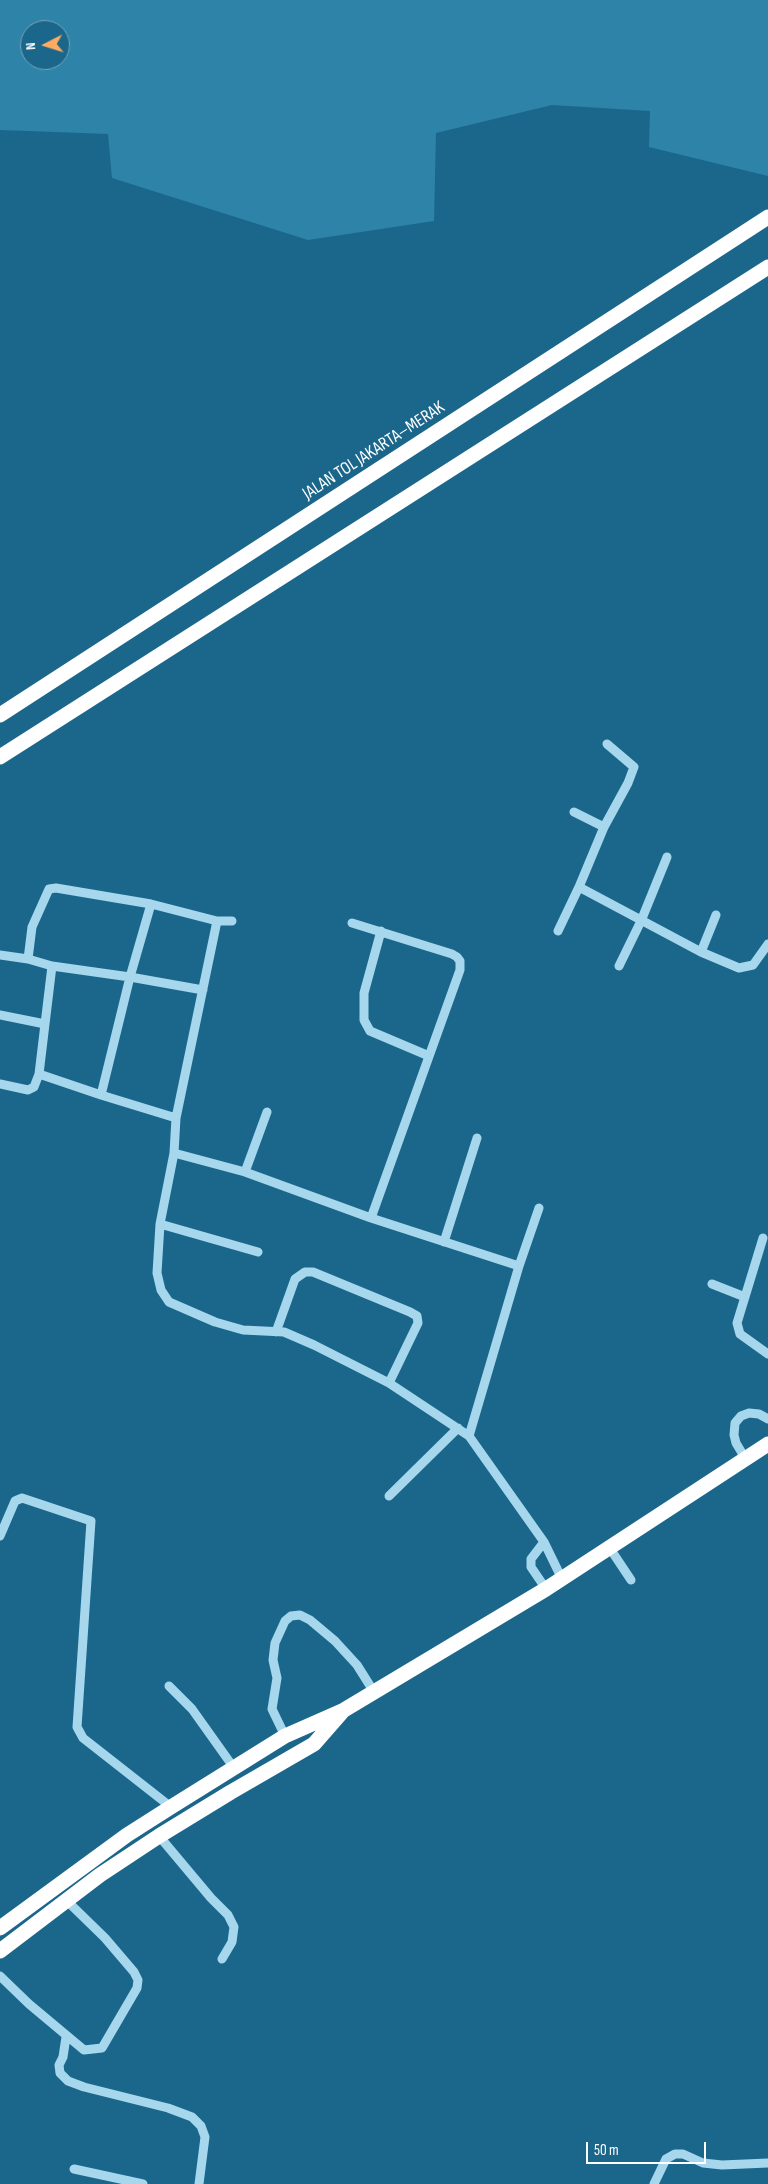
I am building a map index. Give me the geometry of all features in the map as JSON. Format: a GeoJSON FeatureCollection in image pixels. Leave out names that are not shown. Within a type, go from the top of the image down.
{"type":"FeatureCollection","features":[{"type":"Feature","properties":{"kind":"highway","name":"JALAN TOL JAKARTA–MERAK"},"geometry":{"type":"LineString","coordinates":[[0,715],[768,217]]}},
{"type":"Feature","properties":{"kind":"highway"},"geometry":{"type":"LineString","coordinates":[[0,757],[768,267]]}},
{"type":"Feature","properties":{"kind":"highway"},"geometry":{"type":"LineString","coordinates":[[0,1928],[127,1836],[171,1807],[285,1736],[344,1710],[546,1589],[768,1444]]}},
{"type":"Feature","properties":{"kind":"highway"},"geometry":{"type":"LineString","coordinates":[[0,1951],[66,1900],[159,1836],[230,1792],[314,1744],[344,1710]]}},
{"type":"Feature","properties":{"kind":"street"},"geometry":{"type":"LineString","coordinates":[[558,931],[604,827],[628,783],[634,767],[607,744]]}},
{"type":"Feature","properties":{"kind":"street"},"geometry":{"type":"LineString","coordinates":[[574,812],[604,827]]}},
{"type":"Feature","properties":{"kind":"street"},"geometry":{"type":"LineString","coordinates":[[619,966],[641,920],[667,857]]}},
{"type":"Feature","properties":{"kind":"street"},"geometry":{"type":"LineString","coordinates":[[579,887],[701,952],[739,968],[753,965],[768,944]]}},
{"type":"Feature","properties":{"kind":"street"},"geometry":{"type":"LineString","coordinates":[[28,959],[32,927],[49,889],[65,889],[151,904],[217,921],[232,921]]}},
{"type":"Feature","properties":{"kind":"street"},"geometry":{"type":"LineString","coordinates":[[100,1095],[151,904]]}},
{"type":"Feature","properties":{"kind":"street"},"geometry":{"type":"LineString","coordinates":[[701,952],[716,915]]}},
{"type":"Feature","properties":{"kind":"street"},"geometry":{"type":"LineString","coordinates":[[217,921],[176,1118],[174,1153],[160,1224],[157,1273],[161,1290],[169,1302],[215,1322],[243,1330],[284,1332],[314,1345],[389,1383],[458,1428],[469,1436],[544,1542],[562,1579]]}},
{"type":"Feature","properties":{"kind":"street"},"geometry":{"type":"LineString","coordinates":[[352,923],[452,954],[460,961],[460,970],[372,1218]]}},
{"type":"Feature","properties":{"kind":"street"},"geometry":{"type":"LineString","coordinates":[[381,931],[364,993],[364,1020],[370,1031],[429,1056]]}},
{"type":"Feature","properties":{"kind":"street"},"geometry":{"type":"LineString","coordinates":[[0,955],[28,959],[52,966],[203,990]]}},
{"type":"Feature","properties":{"kind":"street"},"geometry":{"type":"LineString","coordinates":[[0,1084],[28,1090],[34,1087],[39,1074],[52,966]]}},
{"type":"Feature","properties":{"kind":"street"},"geometry":{"type":"LineString","coordinates":[[0,1015],[45,1024]]}},
{"type":"Feature","properties":{"kind":"street"},"geometry":{"type":"LineString","coordinates":[[39,1074],[176,1118]]}},
{"type":"Feature","properties":{"kind":"street"},"geometry":{"type":"LineString","coordinates":[[245,1172],[267,1112]]}},
{"type":"Feature","properties":{"kind":"street"},"geometry":{"type":"LineString","coordinates":[[444,1242],[477,1138]]}},
{"type":"Feature","properties":{"kind":"street"},"geometry":{"type":"LineString","coordinates":[[174,1153],[245,1172],[372,1218],[520,1266]]}},
{"type":"Feature","properties":{"kind":"street"},"geometry":{"type":"LineString","coordinates":[[469,1436],[539,1208]]}},
{"type":"Feature","properties":{"kind":"street"},"geometry":{"type":"LineString","coordinates":[[160,1224],[258,1252]]}},
{"type":"Feature","properties":{"kind":"street"},"geometry":{"type":"LineString","coordinates":[[763,1238],[736,1323],[740,1334],[768,1354]]}},
{"type":"Feature","properties":{"kind":"street"},"geometry":{"type":"LineString","coordinates":[[276,1332],[296,1279],[305,1272],[312,1272],[410,1312],[417,1316],[418,1323],[389,1383]]}},
{"type":"Feature","properties":{"kind":"street"},"geometry":{"type":"LineString","coordinates":[[712,1284],[745,1297]]}},
{"type":"Feature","properties":{"kind":"street"},"geometry":{"type":"LineString","coordinates":[[745,1458],[736,1443],[734,1423],[741,1416],[749,1413],[759,1414],[768,1419]]}},
{"type":"Feature","properties":{"kind":"street"},"geometry":{"type":"LineString","coordinates":[[389,1496],[458,1428]]}},
{"type":"Feature","properties":{"kind":"street"},"geometry":{"type":"LineString","coordinates":[[0,1536],[15,1501],[22,1498],[92,1521],[77,1727],[83,1738],[171,1807]]}},
{"type":"Feature","properties":{"kind":"street"},"geometry":{"type":"LineString","coordinates":[[544,1542],[532,1559],[530,1567],[546,1589]]}},
{"type":"Feature","properties":{"kind":"street"},"geometry":{"type":"LineString","coordinates":[[609,1548],[631,1580]]}},
{"type":"Feature","properties":{"kind":"street"},"geometry":{"type":"LineString","coordinates":[[285,1736],[272,1709],[277,1678],[273,1660],[275,1643],[285,1621],[291,1616],[300,1614],[335,1641],[356,1665],[374,1692]]}},
{"type":"Feature","properties":{"kind":"street"},"geometry":{"type":"LineString","coordinates":[[169,1686],[192,1709],[234,1768]]}},
{"type":"Feature","properties":{"kind":"street"},"geometry":{"type":"LineString","coordinates":[[159,1836],[211,1898],[228,1915],[234,1927],[232,1942],[222,1959]]}},
{"type":"Feature","properties":{"kind":"street"},"geometry":{"type":"LineString","coordinates":[[0,1976],[66,2037],[84,2050],[102,2048],[137,1988],[138,1980],[134,1972],[105,1938],[66,1900]]}},
{"type":"Feature","properties":{"kind":"street"},"geometry":{"type":"LineString","coordinates":[[66,2037],[63,2057],[59,2065],[60,2073],[68,2081],[84,2087],[168,2108],[192,2117],[202,2126],[205,2136],[199,2184]]}},
{"type":"Feature","properties":{"kind":"street"},"geometry":{"type":"LineString","coordinates":[[654,2184],[666,2159],[675,2154],[683,2154],[703,2163],[712,2164],[768,2163]]}},
{"type":"Feature","properties":{"kind":"street"},"geometry":{"type":"LineString","coordinates":[[74,2169],[144,2184]]}},
{"type":"Feature","properties":{"kind":"shaded area"},"geometry":{"type":"Polygon","coordinates":[[[0,0],[768,0],[768,176],[649,147],[650,111],[552,105],[436,133],[434,221],[308,240],[112,178],[108,134],[0,130],[0,0]]]}}]}
